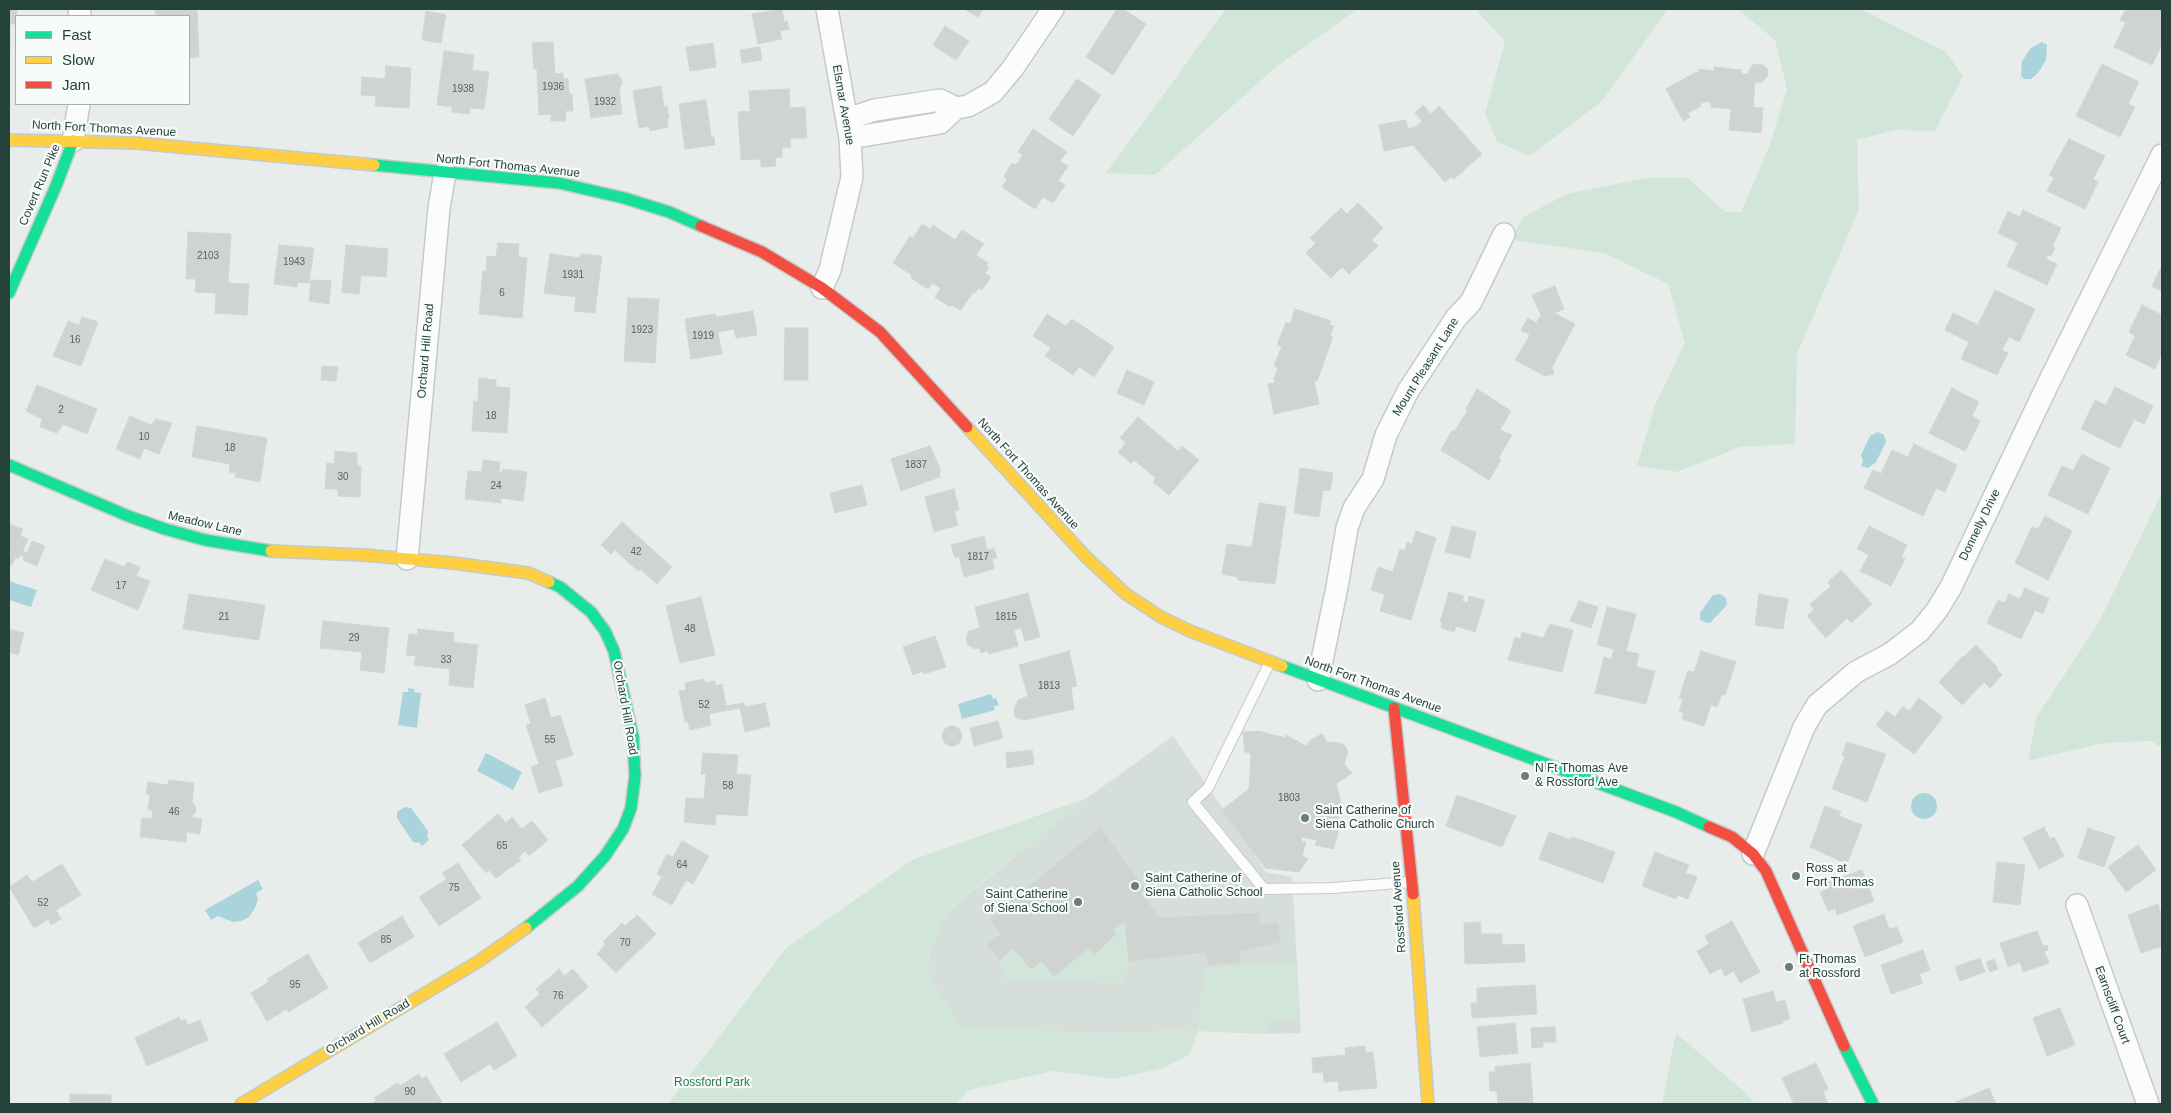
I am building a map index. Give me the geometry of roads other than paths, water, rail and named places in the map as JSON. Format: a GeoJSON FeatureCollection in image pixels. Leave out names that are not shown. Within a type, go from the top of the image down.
{"type":"FeatureCollection","features":[{"type":"Feature","properties":{"kind":"street","name":"Elsmar Avenue"},"geometry":{"type":"LineString","coordinates":[[822,288],[832,262],[852,177],[849,128],[827,9]]}},
{"type":"Feature","properties":{"kind":"street"},"geometry":{"type":"LineString","coordinates":[[849,128],[940,123],[956,108],[968,106],[993,92],[1013,68],[1053,9]]}},
{"type":"Feature","properties":{"kind":"street"},"geometry":{"type":"LineString","coordinates":[[73,141],[79,105]]}},
{"type":"Feature","properties":{"kind":"street","name":"North Fort Thomas Avenue"},"geometry":{"type":"LineString","coordinates":[[9,140],[136,143],[445,174],[559,183],[624,198],[669,212],[762,252],[822,288],[880,332],[913,366],[1053,523],[1126,594],[1161,617],[1190,631],[1270,662],[1712,826],[1732,837],[1753,854],[1766,871],[1835,1025],[1873,1104]]}},
{"type":"Feature","properties":{"kind":"street","name":"Covert Run Pike"},"geometry":{"type":"LineString","coordinates":[[9,293],[73,141]]}},
{"type":"Feature","properties":{"kind":"street","name":"Donnelly Drive"},"geometry":{"type":"LineString","coordinates":[[1753,854],[1804,727],[1818,705],[1856,672],[1890,654],[1920,631],[1937,610],[1951,587],[2038,405],[2162,155]]}},
{"type":"Feature","properties":{"kind":"street","name":"Orchard Hill Road"},"geometry":{"type":"LineString","coordinates":[[241,1104],[479,961],[519,933],[578,886],[593,871],[623,829],[631,808],[636,776],[633,737],[626,700],[614,651],[605,631],[594,616],[560,587],[528,573],[475,565],[407,559],[438,208],[445,174]]}},
{"type":"Feature","properties":{"kind":"street","name":"Mount Pleasant Lane"},"geometry":{"type":"LineString","coordinates":[[1318,680],[1347,528],[1354,508],[1373,479],[1386,435],[1408,391],[1456,318],[1471,302],[1504,234]]}},
{"type":"Feature","properties":{"kind":"street","name":"Meadow Lane"},"geometry":{"type":"LineString","coordinates":[[9,465],[128,516],[205,540],[268,551],[407,559]]}},
{"type":"Feature","properties":{"kind":"street","name":"Rossford Avenue"},"geometry":{"type":"LineString","coordinates":[[1394,708],[1412,882],[1428,1104]]}},
{"type":"Feature","properties":{"kind":"street","name":"Earnscliff Court"},"geometry":{"type":"LineString","coordinates":[[2077,905],[2148,1104]]}},
{"type":"Feature","properties":{"kind":"lane"},"geometry":{"type":"LineString","coordinates":[[1270,662],[1208,788],[1193,802],[1264,889],[1332,888],[1412,882]]}},
{"type":"Feature","properties":{"kind":"water"},"geometry":{"type":"Polygon","coordinates":[[[2042,42],[2047,45],[2046,60],[2038,73],[2031,79],[2024,79],[2021,76],[2022,61],[2031,48],[2042,42]]]}},
{"type":"Feature","properties":{"kind":"water"},"geometry":{"type":"Polygon","coordinates":[[[1878,432],[1884,435],[1886,442],[1876,462],[1868,468],[1861,466],[1863,461],[1861,455],[1870,436],[1878,432]]]}},
{"type":"Feature","properties":{"kind":"water"},"geometry":{"type":"Polygon","coordinates":[[[9,581],[37,590],[31,607],[9,600],[9,581]]]}},
{"type":"Feature","properties":{"kind":"water"},"geometry":{"type":"Polygon","coordinates":[[[1720,594],[1726,598],[1727,605],[1711,622],[1707,623],[1700,620],[1700,613],[1713,595],[1720,594]]]}},
{"type":"Feature","properties":{"kind":"water"},"geometry":{"type":"Polygon","coordinates":[[[408,688],[415,689],[414,692],[421,693],[417,728],[398,725],[403,692],[408,692],[408,688]]]}},
{"type":"Feature","properties":{"kind":"water"},"geometry":{"type":"Polygon","coordinates":[[[991,694],[993,699],[996,698],[999,705],[994,706],[995,710],[962,719],[958,704],[991,694]]]}},
{"type":"Feature","properties":{"kind":"water"},"geometry":{"type":"Polygon","coordinates":[[[486,753],[522,772],[513,790],[477,771],[486,753]]]}},
{"type":"Feature","properties":{"kind":"water"},"geometry":{"type":"Polygon","coordinates":[[[1924,793],[1933,797],[1937,806],[1933,815],[1924,819],[1915,815],[1911,806],[1915,797],[1924,793]]]}},
{"type":"Feature","properties":{"kind":"water"},"geometry":{"type":"Polygon","coordinates":[[[405,807],[411,808],[428,831],[427,837],[429,840],[422,846],[420,843],[413,842],[397,818],[397,812],[405,807]]]}},
{"type":"Feature","properties":{"kind":"water"},"geometry":{"type":"Polygon","coordinates":[[[258,880],[263,889],[256,893],[258,899],[249,917],[233,922],[218,916],[211,920],[205,910],[258,880]]]}},
{"type":"Feature","properties":{"kind":"place","name":"N Ft Thomas Ave & Rossford Ave"},"geometry":{"type":"Point","coordinates":[1525,776]}},
{"type":"Feature","properties":{"kind":"place","name":"Saint Catherine of Siena Catholic Church"},"geometry":{"type":"Point","coordinates":[1305,818]}},
{"type":"Feature","properties":{"kind":"place","name":"Ross at Fort Thomas"},"geometry":{"type":"Point","coordinates":[1796,876]}},
{"type":"Feature","properties":{"kind":"place","name":"Saint Catherine of Siena Catholic School"},"geometry":{"type":"Point","coordinates":[1135,886]}},
{"type":"Feature","properties":{"kind":"place","name":"Saint Catherine of Siena School"},"geometry":{"type":"Point","coordinates":[1078,902]}},
{"type":"Feature","properties":{"kind":"place","name":"Ft Thomas at Rossford"},"geometry":{"type":"Point","coordinates":[1789,967]}},
{"type":"Feature","properties":{"kind":"park label","name":"Rossford Park"},"geometry":{"type":"Point","coordinates":[712,1083]}}]}
